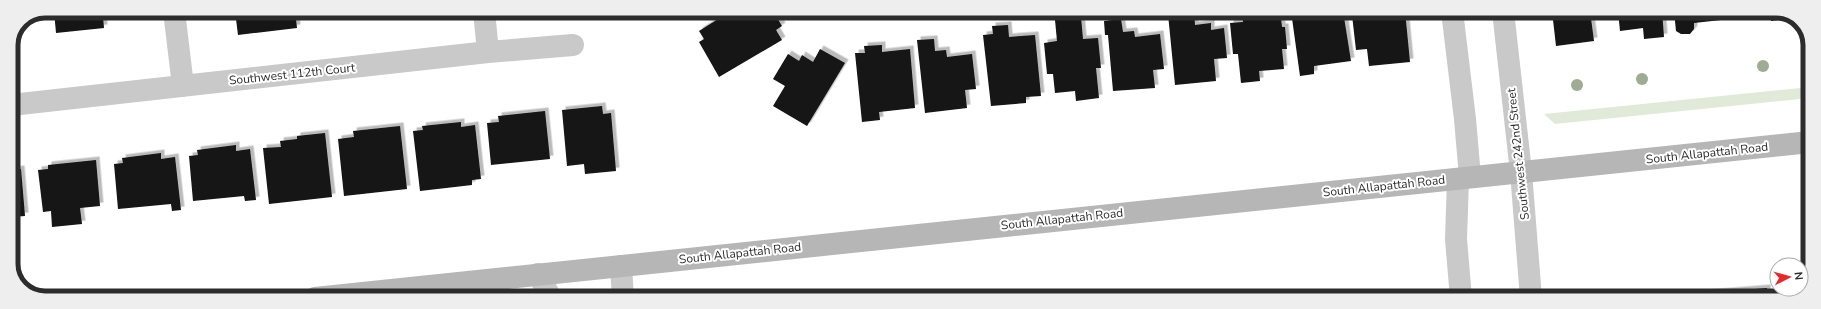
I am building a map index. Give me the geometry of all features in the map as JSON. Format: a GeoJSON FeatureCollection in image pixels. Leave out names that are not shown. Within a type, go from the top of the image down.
{"type":"FeatureCollection","features":[{"type":"Feature","properties":{"kind":"main road","name":"South Allapattah Road"},"geometry":{"type":"LineString","coordinates":[[380,291],[1803,143]]}},
{"type":"Feature","properties":{"kind":"street"},"geometry":{"type":"LineString","coordinates":[[175,18],[183,86]]}},
{"type":"Feature","properties":{"kind":"street"},"geometry":{"type":"LineString","coordinates":[[485,18],[488,52]]}},
{"type":"Feature","properties":{"kind":"street"},"geometry":{"type":"LineString","coordinates":[[1453,18],[1465,119],[1464,178],[1456,239],[1460,291]]}},
{"type":"Feature","properties":{"kind":"street","name":"Southwest 242nd Street"},"geometry":{"type":"LineString","coordinates":[[1504,18],[1521,172],[1530,291]]}},
{"type":"Feature","properties":{"kind":"street","name":"Southwest 112th Court"},"geometry":{"type":"LineString","coordinates":[[18,104],[488,52],[573,45]]}},
{"type":"Feature","properties":{"kind":"street"},"geometry":{"type":"LineString","coordinates":[[621,266],[623,291]]}},
{"type":"Feature","properties":{"kind":"street"},"geometry":{"type":"LineString","coordinates":[[538,274],[547,291]]}},
{"type":"Feature","properties":{"kind":"green space"},"geometry":{"type":"Polygon","coordinates":[[[1803,88],[1803,99],[1555,124],[1544,114],[1803,88]]]}},
{"type":"Feature","properties":{"kind":"building"},"geometry":{"type":"Polygon","coordinates":[[[55,18],[103,18],[104,28],[56,33],[55,18]]]}},
{"type":"Feature","properties":{"kind":"building"},"geometry":{"type":"Polygon","coordinates":[[[236,18],[296,18],[297,28],[238,35],[236,18]]]}},
{"type":"Feature","properties":{"kind":"building"},"geometry":{"type":"Polygon","coordinates":[[[720,18],[763,18],[764,20],[767,18],[777,18],[782,26],[776,30],[782,40],[719,77],[699,42],[704,39],[699,31],[720,18]]]}},
{"type":"Feature","properties":{"kind":"building"},"geometry":{"type":"Polygon","coordinates":[[[1081,18],[1083,39],[1098,38],[1101,68],[1096,68],[1099,98],[1076,101],[1075,91],[1055,93],[1053,74],[1047,74],[1044,43],[1057,41],[1055,20],[1081,18]]]}},
{"type":"Feature","properties":{"kind":"building"},"geometry":{"type":"Polygon","coordinates":[[[1168,18],[1194,18],[1195,25],[1211,23],[1211,30],[1224,28],[1227,58],[1214,59],[1216,81],[1175,85],[1168,18]]]}},
{"type":"Feature","properties":{"kind":"building"},"geometry":{"type":"Polygon","coordinates":[[[1243,18],[1281,18],[1282,27],[1285,27],[1287,49],[1282,49],[1284,69],[1259,71],[1260,81],[1241,83],[1238,54],[1233,54],[1230,23],[1243,22],[1243,18]]]}},
{"type":"Feature","properties":{"kind":"building"},"geometry":{"type":"Polygon","coordinates":[[[1292,18],[1344,18],[1351,61],[1314,66],[1314,74],[1300,76],[1292,18]]]}},
{"type":"Feature","properties":{"kind":"building"},"geometry":{"type":"Polygon","coordinates":[[[1352,18],[1406,18],[1410,62],[1369,66],[1367,49],[1356,50],[1352,18]]]}},
{"type":"Feature","properties":{"kind":"building"},"geometry":{"type":"Polygon","coordinates":[[[1553,18],[1591,18],[1594,41],[1556,46],[1553,18]]]}},
{"type":"Feature","properties":{"kind":"building"},"geometry":{"type":"Polygon","coordinates":[[[1619,18],[1663,18],[1664,37],[1644,39],[1643,28],[1620,31],[1619,18]]]}},
{"type":"Feature","properties":{"kind":"building"},"geometry":{"type":"Polygon","coordinates":[[[1675,18],[1730,18],[1694,23],[1694,29],[1690,34],[1681,34],[1676,31],[1675,18]]]}},
{"type":"Feature","properties":{"kind":"building"},"geometry":{"type":"Polygon","coordinates":[[[1738,18],[1760,18],[1738,20],[1738,18]]]}},
{"type":"Feature","properties":{"kind":"building"},"geometry":{"type":"Polygon","coordinates":[[[1771,18],[1785,20],[1771,21],[1771,18]]]}},
{"type":"Feature","properties":{"kind":"building"},"geometry":{"type":"Polygon","coordinates":[[[1121,19],[1123,32],[1134,31],[1135,37],[1160,34],[1164,69],[1153,70],[1155,88],[1113,91],[1108,35],[1105,35],[1104,21],[1121,19]]]}},
{"type":"Feature","properties":{"kind":"building"},"geometry":{"type":"Polygon","coordinates":[[[1008,25],[1009,37],[1035,35],[1041,96],[1026,97],[1026,103],[991,106],[983,35],[993,34],[992,26],[1008,25]]]}},
{"type":"Feature","properties":{"kind":"building"},"geometry":{"type":"Polygon","coordinates":[[[934,39],[935,51],[946,50],[947,57],[972,54],[976,89],[965,90],[967,108],[925,113],[917,40],[934,39]]]}},
{"type":"Feature","properties":{"kind":"building"},"geometry":{"type":"Polygon","coordinates":[[[882,45],[882,52],[910,49],[915,108],[879,112],[880,120],[862,122],[855,53],[865,53],[864,46],[882,45]]]}},
{"type":"Feature","properties":{"kind":"building"},"geometry":{"type":"Polygon","coordinates":[[[820,49],[845,63],[807,126],[773,106],[785,86],[773,79],[788,54],[799,61],[802,55],[813,62],[820,49]]]}},
{"type":"Feature","properties":{"kind":"building"},"geometry":{"type":"Polygon","coordinates":[[[602,106],[603,114],[611,113],[616,171],[585,174],[584,164],[567,166],[562,110],[602,106]]]}},
{"type":"Feature","properties":{"kind":"building"},"geometry":{"type":"Polygon","coordinates":[[[545,111],[550,159],[491,165],[487,123],[499,122],[498,116],[545,111]]]}},
{"type":"Feature","properties":{"kind":"building"},"geometry":{"type":"Polygon","coordinates":[[[461,122],[461,127],[475,125],[481,179],[472,180],[472,185],[420,191],[413,131],[423,130],[422,126],[461,122]]]}},
{"type":"Feature","properties":{"kind":"building"},"geometry":{"type":"Polygon","coordinates":[[[400,126],[407,189],[344,196],[338,139],[354,137],[353,131],[400,126]]]}},
{"type":"Feature","properties":{"kind":"building"},"geometry":{"type":"Polygon","coordinates":[[[325,133],[332,197],[269,204],[263,148],[281,147],[280,141],[297,139],[297,136],[325,133]]]}},
{"type":"Feature","properties":{"kind":"building"},"geometry":{"type":"Polygon","coordinates":[[[236,145],[236,151],[250,149],[256,200],[245,201],[244,196],[193,201],[189,156],[198,155],[197,150],[236,145]]]}},
{"type":"Feature","properties":{"kind":"building"},"geometry":{"type":"Polygon","coordinates":[[[161,153],[161,159],[175,157],[181,210],[172,211],[171,204],[118,209],[114,164],[123,163],[122,158],[161,153]]]}},
{"type":"Feature","properties":{"kind":"building"},"geometry":{"type":"Polygon","coordinates":[[[96,160],[100,206],[80,208],[82,224],[52,227],[51,211],[43,212],[38,170],[48,169],[48,165],[96,160]]]}},
{"type":"Feature","properties":{"kind":"building"},"geometry":{"type":"Polygon","coordinates":[[[18,169],[21,169],[25,216],[18,216],[18,169]]]}},
{"type":"Feature","properties":{"kind":"building"},"geometry":{"type":"Polygon","coordinates":[[[1767,288],[1767,291],[1730,291],[1767,288]]]}}]}
